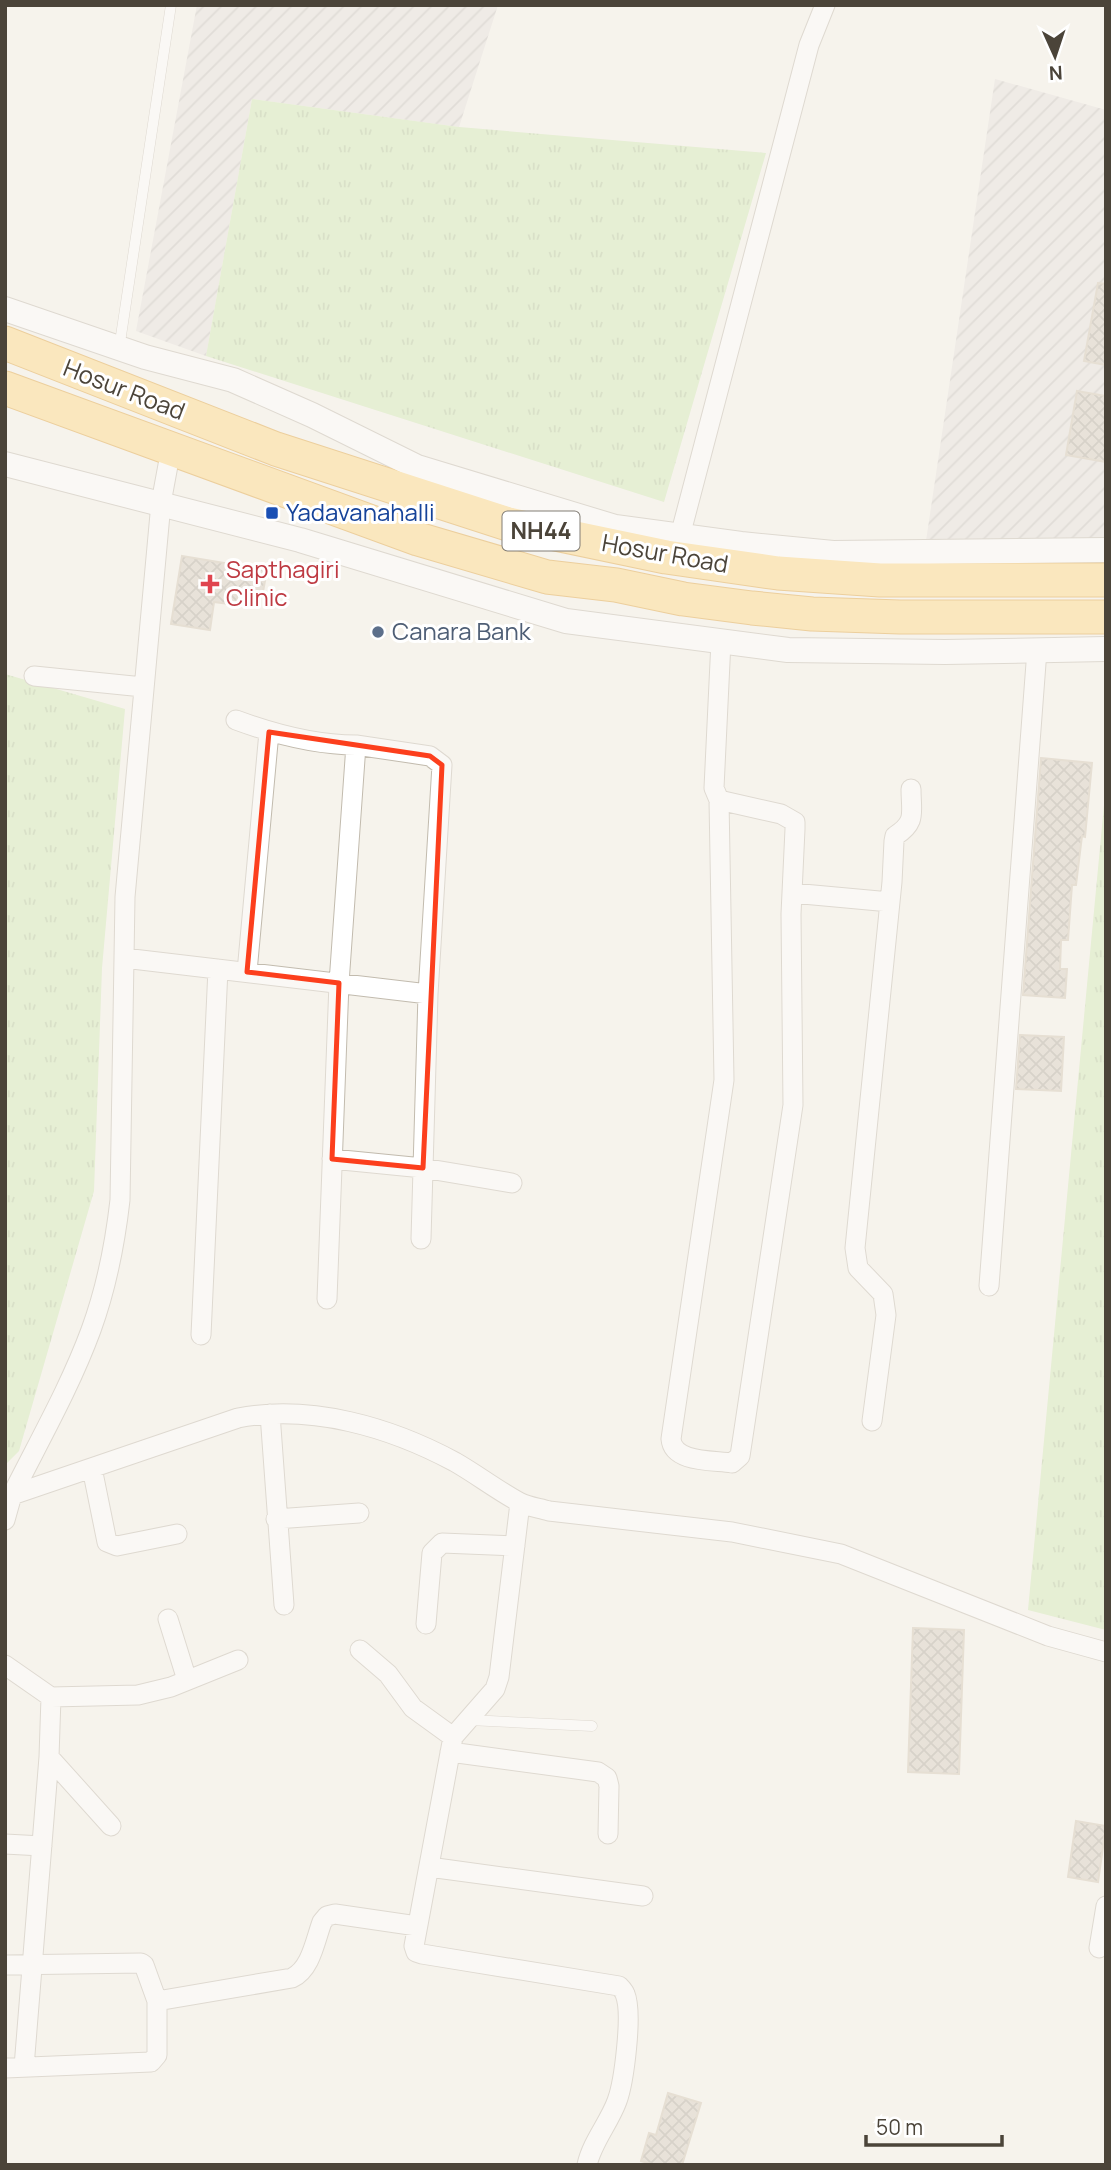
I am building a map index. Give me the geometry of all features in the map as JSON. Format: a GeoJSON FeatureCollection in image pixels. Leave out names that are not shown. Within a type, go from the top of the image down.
{"type":"FeatureCollection","features":[{"type":"Feature","properties":{"kind":"highway","name":"Hosur Road"},"geometry":{"type":"LineString","coordinates":[[5,343],[276,449],[508,524],[666,558],[778,573],[880,580],[944,566],[1106,580]]}},
{"type":"Feature","properties":{"kind":"highway","name":"Hosur Road"},"geometry":{"type":"LineString","coordinates":[[5,388],[418,539],[547,577],[616,585],[738,607],[812,614],[900,617],[1106,617]]}},
{"type":"Feature","properties":{"kind":"street"},"geometry":{"type":"LineString","coordinates":[[680,536],[809,45],[825,5]]}},
{"type":"Feature","properties":{"kind":"street"},"geometry":{"type":"LineString","coordinates":[[5,309],[119,349],[233,380],[312,415],[417,467],[615,527],[944,566],[1106,550]]}},
{"type":"Feature","properties":{"kind":"street"},"geometry":{"type":"LineString","coordinates":[[5,1520],[12,1495],[91,1331],[102,1296],[116,1231],[120,1200],[127,856],[161,503],[171,449]]}},
{"type":"Feature","properties":{"kind":"street"},"geometry":{"type":"LineString","coordinates":[[5,464],[300,540],[566,621],[788,650],[945,652],[1106,649]]}},
{"type":"Feature","properties":{"kind":"street"},"geometry":{"type":"LineString","coordinates":[[719,800],[780,814],[794,822],[793,1105],[740,1456],[732,1463],[681,1456],[674,1451],[671,1439],[724,1080],[719,800],[714,788],[722,642]]}},
{"type":"Feature","properties":{"kind":"street"},"geometry":{"type":"LineString","coordinates":[[989,1286],[1037,650]]}},
{"type":"Feature","properties":{"kind":"street"},"geometry":{"type":"LineString","coordinates":[[34,676],[143,687]]}},
{"type":"Feature","properties":{"kind":"street"},"geometry":{"type":"LineString","coordinates":[[236,720],[269,732],[341,745],[430,756],[442,765],[428,995],[421,1239]]}},
{"type":"Feature","properties":{"kind":"street"},"geometry":{"type":"LineString","coordinates":[[247,972],[269,732]]}},
{"type":"Feature","properties":{"kind":"street"},"geometry":{"type":"LineString","coordinates":[[327,1299],[339,983],[356,745]]}},
{"type":"Feature","properties":{"kind":"street"},"geometry":{"type":"LineString","coordinates":[[872,1421],[886,1315],[883,1294],[858,1268],[855,1248],[894,841],[895,836],[906,830],[911,822],[911,789]]}},
{"type":"Feature","properties":{"kind":"street"},"geometry":{"type":"LineString","coordinates":[[792,893],[890,902]]}},
{"type":"Feature","properties":{"kind":"street"},"geometry":{"type":"LineString","coordinates":[[124,958],[428,995]]}},
{"type":"Feature","properties":{"kind":"street"},"geometry":{"type":"LineString","coordinates":[[201,1335],[218,969]]}},
{"type":"Feature","properties":{"kind":"street"},"geometry":{"type":"LineString","coordinates":[[332,1159],[423,1168],[512,1183]]}},
{"type":"Feature","properties":{"kind":"street"},"geometry":{"type":"LineString","coordinates":[[12,1495],[237,1418],[270,1414],[322,1417],[394,1434],[433,1450],[484,1478],[520,1503],[550,1511],[732,1532],[841,1554],[1048,1636],[1106,1652]]}},
{"type":"Feature","properties":{"kind":"street"},"geometry":{"type":"LineString","coordinates":[[270,1414],[284,1605]]}},
{"type":"Feature","properties":{"kind":"street"},"geometry":{"type":"LineString","coordinates":[[92,1468],[107,1542],[117,1546],[177,1534]]}},
{"type":"Feature","properties":{"kind":"street"},"geometry":{"type":"LineString","coordinates":[[520,1503],[499,1677],[495,1689],[468,1720],[452,1745],[414,1946],[416,1952],[422,1954],[619,1986],[625,1993],[628,2006],[627,2040],[619,2091],[587,2165]]}},
{"type":"Feature","properties":{"kind":"street"},"geometry":{"type":"LineString","coordinates":[[276,1518],[359,1513]]}},
{"type":"Feature","properties":{"kind":"street"},"geometry":{"type":"LineString","coordinates":[[426,1624],[432,1553],[436,1547],[442,1543],[515,1546]]}},
{"type":"Feature","properties":{"kind":"street"},"geometry":{"type":"LineString","coordinates":[[167,1619],[187,1680]]}},
{"type":"Feature","properties":{"kind":"street"},"geometry":{"type":"LineString","coordinates":[[360,1650],[388,1674],[413,1708],[452,1745],[598,1772],[607,1778],[608,1835]]}},
{"type":"Feature","properties":{"kind":"street"},"geometry":{"type":"LineString","coordinates":[[5,1665],[51,1697],[138,1695],[238,1660]]}},
{"type":"Feature","properties":{"kind":"street"},"geometry":{"type":"LineString","coordinates":[[5,1965],[32,1965],[141,1963],[157,2001],[157,2055],[151,2062],[15,2068],[32,1965],[49,1757],[51,1697]]}},
{"type":"Feature","properties":{"kind":"street"},"geometry":{"type":"LineString","coordinates":[[49,1757],[111,1826]]}},
{"type":"Feature","properties":{"kind":"street"},"geometry":{"type":"LineString","coordinates":[[5,1844],[42,1846]]}},
{"type":"Feature","properties":{"kind":"street"},"geometry":{"type":"LineString","coordinates":[[429,1867],[643,1896]]}},
{"type":"Feature","properties":{"kind":"street"},"geometry":{"type":"LineString","coordinates":[[1099,1948],[1106,1906]]}},
{"type":"Feature","properties":{"kind":"street"},"geometry":{"type":"LineString","coordinates":[[157,2001],[292,1978],[300,1974],[327,1916],[335,1914],[418,1926]]}},
{"type":"Feature","properties":{"kind":"lane"},"geometry":{"type":"LineString","coordinates":[[119,349],[171,5]]}},
{"type":"Feature","properties":{"kind":"lane"},"geometry":{"type":"LineString","coordinates":[[468,1720],[592,1726]]}},
{"type":"Feature","properties":{"kind":"highlighted area"},"geometry":{"type":"Polygon","coordinates":[[[269,732],[430,756],[442,765],[423,1168],[332,1159],[339,983],[247,972],[269,732]]]}},
{"type":"Feature","properties":{"kind":"shaded area"},"geometry":{"type":"Polygon","coordinates":[[[197,5],[498,5],[459,127],[252,99],[206,356],[136,331],[197,5]]]}},
{"type":"Feature","properties":{"kind":"shaded area"},"geometry":{"type":"Polygon","coordinates":[[[995,79],[1106,110],[1106,539],[926,541],[995,79]]]}},
{"type":"Feature","properties":{"kind":"green space"},"geometry":{"type":"Polygon","coordinates":[[[252,99],[459,127],[766,153],[664,502],[206,356],[252,99]]]}},
{"type":"Feature","properties":{"kind":"green space"},"geometry":{"type":"Polygon","coordinates":[[[5,674],[125,709],[102,968],[94,1191],[19,1451],[5,1465],[5,674]]]}},
{"type":"Feature","properties":{"kind":"green space"},"geometry":{"type":"Polygon","coordinates":[[[1106,784],[1106,1630],[1028,1610],[1106,784]]]}},
{"type":"Feature","properties":{"kind":"building"},"geometry":{"type":"Polygon","coordinates":[[[1098,283],[1106,284],[1106,365],[1084,361],[1098,283]]]}},
{"type":"Feature","properties":{"kind":"building"},"geometry":{"type":"Polygon","coordinates":[[[1077,391],[1106,396],[1106,462],[1066,455],[1077,391]]]}},
{"type":"Feature","properties":{"kind":"building"},"geometry":{"type":"Polygon","coordinates":[[[182,556],[267,570],[262,597],[238,593],[236,605],[214,602],[210,630],[171,624],[182,556]]]}},
{"type":"Feature","properties":{"kind":"building"},"geometry":{"type":"Polygon","coordinates":[[[1041,758],[1092,763],[1085,837],[1082,836],[1076,885],[1072,885],[1068,940],[1061,940],[1060,969],[1067,969],[1065,998],[1023,995],[1041,758]]]}},
{"type":"Feature","properties":{"kind":"building"},"geometry":{"type":"Polygon","coordinates":[[[1020,1035],[1064,1037],[1061,1091],[1016,1089],[1020,1035]]]}},
{"type":"Feature","properties":{"kind":"building"},"geometry":{"type":"Polygon","coordinates":[[[913,1628],[964,1630],[959,1774],[908,1772],[913,1628]]]}},
{"type":"Feature","properties":{"kind":"building"},"geometry":{"type":"Polygon","coordinates":[[[1076,1821],[1106,1826],[1098,1882],[1068,1877],[1076,1821]]]}},
{"type":"Feature","properties":{"kind":"building"},"geometry":{"type":"Polygon","coordinates":[[[668,2093],[701,2103],[682,2165],[655,2165],[641,2161],[649,2133],[656,2135],[668,2093]]]}},
{"type":"Feature","properties":{"kind":"place","name":"Yadavanahalli"},"geometry":{"type":"Point","coordinates":[272,513]}},
{"type":"Feature","properties":{"kind":"place","name":"Sapthagiri Clinic"},"geometry":{"type":"Point","coordinates":[210,584]}},
{"type":"Feature","properties":{"kind":"place","name":"Canara Bank"},"geometry":{"type":"Point","coordinates":[378,632]}}]}
